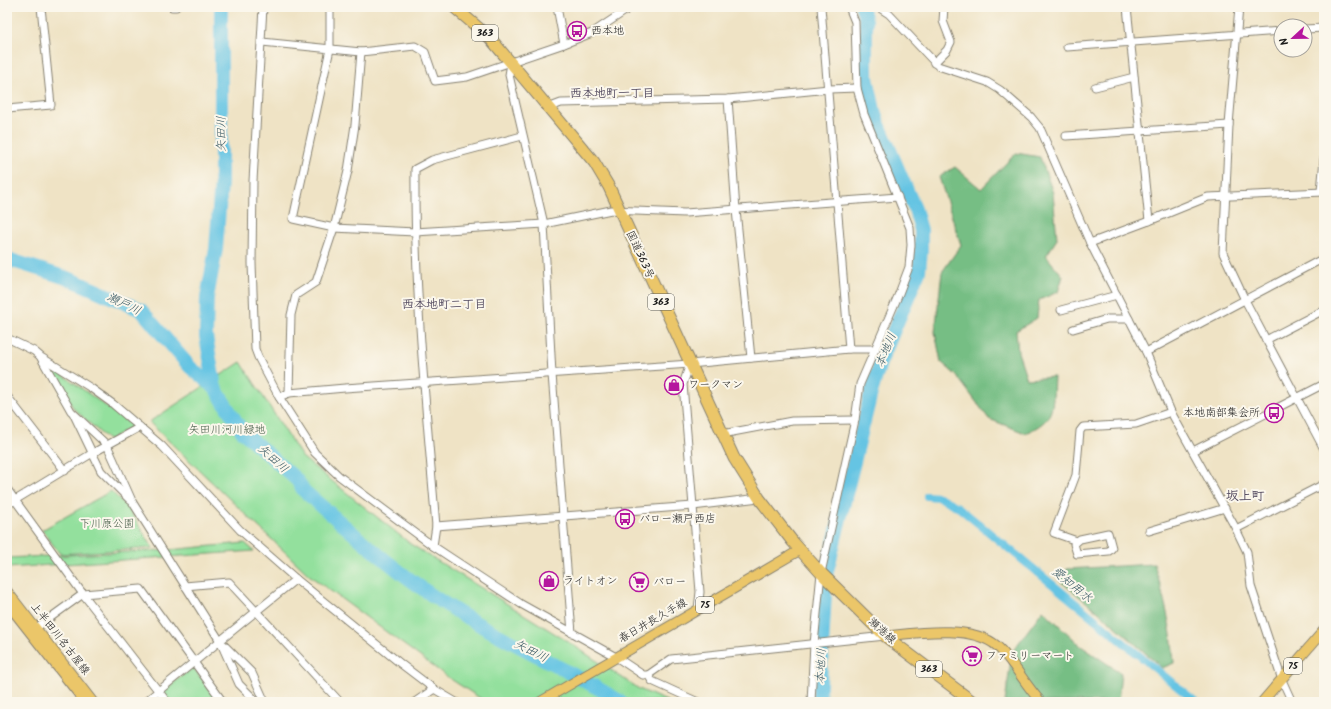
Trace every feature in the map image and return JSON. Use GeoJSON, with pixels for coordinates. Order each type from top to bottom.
{"type":"FeatureCollection","features":[{"type":"Feature","properties":{"kind":"highway","name":"国道363号"},"geometry":{"type":"LineString","coordinates":[[459,9],[490,38],[594,162],[609,187],[734,458],[759,498],[800,550]]}},
{"type":"Feature","properties":{"kind":"highway","name":"瀬港線"},"geometry":{"type":"LineString","coordinates":[[800,550],[822,574],[885,636],[973,702]]}},
{"type":"Feature","properties":{"kind":"main road","name":"春日井長久手線"},"geometry":{"type":"LineString","coordinates":[[540,702],[800,550]]}},
{"type":"Feature","properties":{"kind":"main road","name":"上半田川名古屋線"},"geometry":{"type":"LineString","coordinates":[[7,591],[93,702]]}},
{"type":"Feature","properties":{"kind":"main road","name":"上半田川名古屋線"},"geometry":{"type":"LineString","coordinates":[[7,603],[85,702]]}},
{"type":"Feature","properties":{"kind":"main road","name":"75"},"geometry":{"type":"LineString","coordinates":[[1262,702],[1324,630]]}},
{"type":"Feature","properties":{"kind":"main road"},"geometry":{"type":"LineString","coordinates":[[885,636],[934,631],[954,632],[986,639],[997,646],[1041,702]]}},
{"type":"Feature","properties":{"kind":"street"},"geometry":{"type":"LineString","coordinates":[[7,109],[51,105],[41,7]]}},
{"type":"Feature","properties":{"kind":"street"},"geometry":{"type":"LineString","coordinates":[[263,7],[253,181],[252,263],[255,349],[279,396],[315,453],[339,476],[433,546],[521,604],[572,633],[613,659],[643,675],[648,675],[671,659],[885,636]]}},
{"type":"Feature","properties":{"kind":"street"},"geometry":{"type":"LineString","coordinates":[[330,7],[330,48],[293,219],[334,228],[415,232],[544,224],[619,210],[685,213],[898,197]]}},
{"type":"Feature","properties":{"kind":"street"},"geometry":{"type":"LineString","coordinates":[[557,7],[564,44]]}},
{"type":"Feature","properties":{"kind":"street"},"geometry":{"type":"LineString","coordinates":[[262,42],[361,52],[415,46],[425,52],[435,81],[466,77],[592,34],[631,7]]}},
{"type":"Feature","properties":{"kind":"street"},"geometry":{"type":"LineString","coordinates":[[821,7],[839,202],[850,349]]}},
{"type":"Feature","properties":{"kind":"street"},"geometry":{"type":"LineString","coordinates":[[811,702],[814,644],[822,574],[855,420],[860,384],[876,349],[909,267],[911,245],[910,228],[864,114],[857,88],[855,22],[849,7]]}},
{"type":"Feature","properties":{"kind":"street"},"geometry":{"type":"LineString","coordinates":[[878,7],[889,14],[938,66],[988,82],[1011,98],[1040,128],[1090,243],[1146,352],[1171,412],[1225,508],[1247,552],[1251,586],[1282,680],[1292,702]]}},
{"type":"Feature","properties":{"kind":"street"},"geometry":{"type":"LineString","coordinates":[[934,63],[947,50],[951,42],[943,21],[944,7]]}},
{"type":"Feature","properties":{"kind":"street"},"geometry":{"type":"LineString","coordinates":[[1127,7],[1139,130],[1150,221]]}},
{"type":"Feature","properties":{"kind":"street"},"geometry":{"type":"LineString","coordinates":[[1239,7],[1235,35],[1229,125],[1223,253],[1245,300],[1324,449]]}},
{"type":"Feature","properties":{"kind":"street"},"geometry":{"type":"LineString","coordinates":[[1313,29],[1324,28]]}},
{"type":"Feature","properties":{"kind":"street"},"geometry":{"type":"LineString","coordinates":[[1067,47],[1273,32]]}},
{"type":"Feature","properties":{"kind":"street"},"geometry":{"type":"LineString","coordinates":[[289,393],[291,315],[296,295],[316,282],[334,228],[348,171],[355,125],[361,52]]}},
{"type":"Feature","properties":{"kind":"street"},"geometry":{"type":"LineString","coordinates":[[511,62],[509,74],[522,136],[544,224],[552,374],[572,633]]}},
{"type":"Feature","properties":{"kind":"street"},"geometry":{"type":"LineString","coordinates":[[1095,87],[1134,77]]}},
{"type":"Feature","properties":{"kind":"street"},"geometry":{"type":"LineString","coordinates":[[548,108],[561,103],[728,99],[829,89],[857,88]]}},
{"type":"Feature","properties":{"kind":"street"},"geometry":{"type":"LineString","coordinates":[[728,99],[736,210],[751,358]]}},
{"type":"Feature","properties":{"kind":"street"},"geometry":{"type":"LineString","coordinates":[[1066,136],[1229,125]]}},
{"type":"Feature","properties":{"kind":"street"},"geometry":{"type":"LineString","coordinates":[[433,546],[436,526],[424,382],[415,232],[415,169],[432,160],[522,136]]}},
{"type":"Feature","properties":{"kind":"street"},"geometry":{"type":"LineString","coordinates":[[1090,243],[1150,221],[1208,197],[1225,195],[1323,192],[1324,159]]}},
{"type":"Feature","properties":{"kind":"street"},"geometry":{"type":"LineString","coordinates":[[1146,352],[1324,258]]}},
{"type":"Feature","properties":{"kind":"street"},"geometry":{"type":"LineString","coordinates":[[1061,310],[1117,295]]}},
{"type":"Feature","properties":{"kind":"street"},"geometry":{"type":"LineString","coordinates":[[1266,340],[1324,310]]}},
{"type":"Feature","properties":{"kind":"street"},"geometry":{"type":"LineString","coordinates":[[1073,329],[1107,319],[1129,319]]}},
{"type":"Feature","properties":{"kind":"street"},"geometry":{"type":"LineString","coordinates":[[7,338],[34,350],[41,357],[91,388],[140,427],[162,446],[240,530],[296,580],[434,689],[456,702]]}},
{"type":"Feature","properties":{"kind":"street"},"geometry":{"type":"LineString","coordinates":[[279,396],[289,393],[424,382],[690,364],[850,349],[876,349]]}},
{"type":"Feature","properties":{"kind":"street"},"geometry":{"type":"LineString","coordinates":[[41,357],[71,410],[91,454],[101,471],[133,503]]}},
{"type":"Feature","properties":{"kind":"street"},"geometry":{"type":"LineString","coordinates":[[690,364],[683,384],[700,592],[698,609]]}},
{"type":"Feature","properties":{"kind":"street"},"geometry":{"type":"LineString","coordinates":[[1193,451],[1324,384]]}},
{"type":"Feature","properties":{"kind":"street"},"geometry":{"type":"LineString","coordinates":[[7,396],[65,471]]}},
{"type":"Feature","properties":{"kind":"street"},"geometry":{"type":"LineString","coordinates":[[71,410],[107,445],[133,503],[220,640],[239,684],[257,702]]}},
{"type":"Feature","properties":{"kind":"street"},"geometry":{"type":"LineString","coordinates":[[1077,541],[1074,544],[1077,554],[1080,555],[1109,551],[1112,548],[1108,533],[1077,541],[1054,533],[1076,475],[1080,431],[1083,427],[1136,424],[1171,412]]}},
{"type":"Feature","properties":{"kind":"street"},"geometry":{"type":"LineString","coordinates":[[722,434],[792,421],[855,420]]}},
{"type":"Feature","properties":{"kind":"street"},"geometry":{"type":"LineString","coordinates":[[7,505],[91,454],[140,427]]}},
{"type":"Feature","properties":{"kind":"street"},"geometry":{"type":"LineString","coordinates":[[1236,529],[1324,484]]}},
{"type":"Feature","properties":{"kind":"street"},"geometry":{"type":"LineString","coordinates":[[7,489],[83,594],[167,702]]}},
{"type":"Feature","properties":{"kind":"street"},"geometry":{"type":"LineString","coordinates":[[436,526],[694,506],[759,498]]}},
{"type":"Feature","properties":{"kind":"street"},"geometry":{"type":"LineString","coordinates":[[1149,531],[1225,508]]}},
{"type":"Feature","properties":{"kind":"street"},"geometry":{"type":"LineString","coordinates":[[145,702],[296,580]]}},
{"type":"Feature","properties":{"kind":"street"},"geometry":{"type":"LineString","coordinates":[[185,586],[229,582],[340,702]]}},
{"type":"Feature","properties":{"kind":"street"},"geometry":{"type":"LineString","coordinates":[[36,628],[83,594],[141,589],[223,702]]}},
{"type":"Feature","properties":{"kind":"street"},"geometry":{"type":"LineString","coordinates":[[220,640],[252,674],[265,702]]}},
{"type":"Feature","properties":{"kind":"street"},"geometry":{"type":"LineString","coordinates":[[648,675],[652,681],[698,702]]}},
{"type":"Feature","properties":{"kind":"street"},"geometry":{"type":"LineString","coordinates":[[415,702],[434,689]]}},
{"type":"Feature","properties":{"kind":"green space"},"geometry":{"type":"Polygon","coordinates":[[[1016,153],[1040,157],[1053,193],[1057,239],[1046,256],[1063,276],[1058,292],[1039,300],[1037,318],[1016,331],[1018,352],[1027,379],[1054,377],[1051,411],[1048,417],[1043,423],[1025,433],[989,419],[956,375],[941,362],[935,332],[942,272],[961,245],[939,177],[955,167],[981,189],[1016,153]]]}},
{"type":"Feature","properties":{"kind":"green space","name":"矢田川河川緑地"},"geometry":{"type":"Polygon","coordinates":[[[241,362],[302,457],[412,545],[567,641],[639,689],[669,702],[486,702],[449,678],[309,575],[149,422],[241,362]]]}},
{"type":"Feature","properties":{"kind":"green space"},"geometry":{"type":"Polygon","coordinates":[[[51,366],[133,426],[108,440],[74,409],[48,367],[51,366]]]}},
{"type":"Feature","properties":{"kind":"green space","name":"下川原公園"},"geometry":{"type":"Polygon","coordinates":[[[111,491],[128,508],[153,548],[60,554],[42,530],[111,491]]]}},
{"type":"Feature","properties":{"kind":"green space"},"geometry":{"type":"Polygon","coordinates":[[[245,543],[254,551],[7,568],[7,558],[168,550],[245,543]]]}},
{"type":"Feature","properties":{"kind":"green space"},"geometry":{"type":"Polygon","coordinates":[[[1154,564],[1167,613],[1174,663],[1162,668],[1113,624],[1059,580],[1067,569],[1154,564]]]}},
{"type":"Feature","properties":{"kind":"green space"},"geometry":{"type":"Polygon","coordinates":[[[1043,610],[1081,646],[1121,673],[1118,702],[1005,702],[1012,652],[1043,610]]]}},
{"type":"Feature","properties":{"kind":"green space"},"geometry":{"type":"Polygon","coordinates":[[[193,667],[219,702],[170,702],[163,691],[193,667]]]}},
{"type":"Feature","properties":{"kind":"waterway","name":"矢田川"},"geometry":{"type":"LineString","coordinates":[[221,7],[221,182],[216,249],[207,298],[206,336],[215,388],[242,431],[297,480],[304,491],[400,572],[433,596],[479,625],[598,688],[621,702]]}},
{"type":"Feature","properties":{"kind":"waterway","name":"本地川"},"geometry":{"type":"LineString","coordinates":[[819,702],[826,575],[871,393],[880,363],[919,271],[921,250],[921,230],[915,209],[875,115],[866,73],[866,21],[862,7]]}},
{"type":"Feature","properties":{"kind":"waterway","name":"瀬戸川"},"geometry":{"type":"LineString","coordinates":[[7,259],[70,279],[141,310],[190,367],[215,388]]}},
{"type":"Feature","properties":{"kind":"waterway","name":"愛知用水"},"geometry":{"type":"LineString","coordinates":[[927,496],[939,497],[958,507],[1196,702]]}},
{"type":"Feature","properties":{"kind":"place","name":"西本地"},"geometry":{"type":"Point","coordinates":[577,31]}},
{"type":"Feature","properties":{"kind":"place","name":"ワークマン"},"geometry":{"type":"Point","coordinates":[674,385]}},
{"type":"Feature","properties":{"kind":"place","name":"本地南部集会所"},"geometry":{"type":"Point","coordinates":[1274,413]}},
{"type":"Feature","properties":{"kind":"place","name":"バロー瀬戸西店"},"geometry":{"type":"Point","coordinates":[625,519]}},
{"type":"Feature","properties":{"kind":"place","name":"ライトオン"},"geometry":{"type":"Point","coordinates":[549,581]}},
{"type":"Feature","properties":{"kind":"place","name":"バロー"},"geometry":{"type":"Point","coordinates":[639,582]}},
{"type":"Feature","properties":{"kind":"place","name":"ファミリーマート"},"geometry":{"type":"Point","coordinates":[972,656]}},
{"type":"Feature","properties":{"kind":"district","name":"西本地町一丁目"},"geometry":{"type":"Point","coordinates":[612,93]}},
{"type":"Feature","properties":{"kind":"district","name":"西本地町二丁目"},"geometry":{"type":"Point","coordinates":[444,304]}},
{"type":"Feature","properties":{"kind":"district","name":"坂上町"},"geometry":{"type":"Point","coordinates":[1245,496]}}]}
